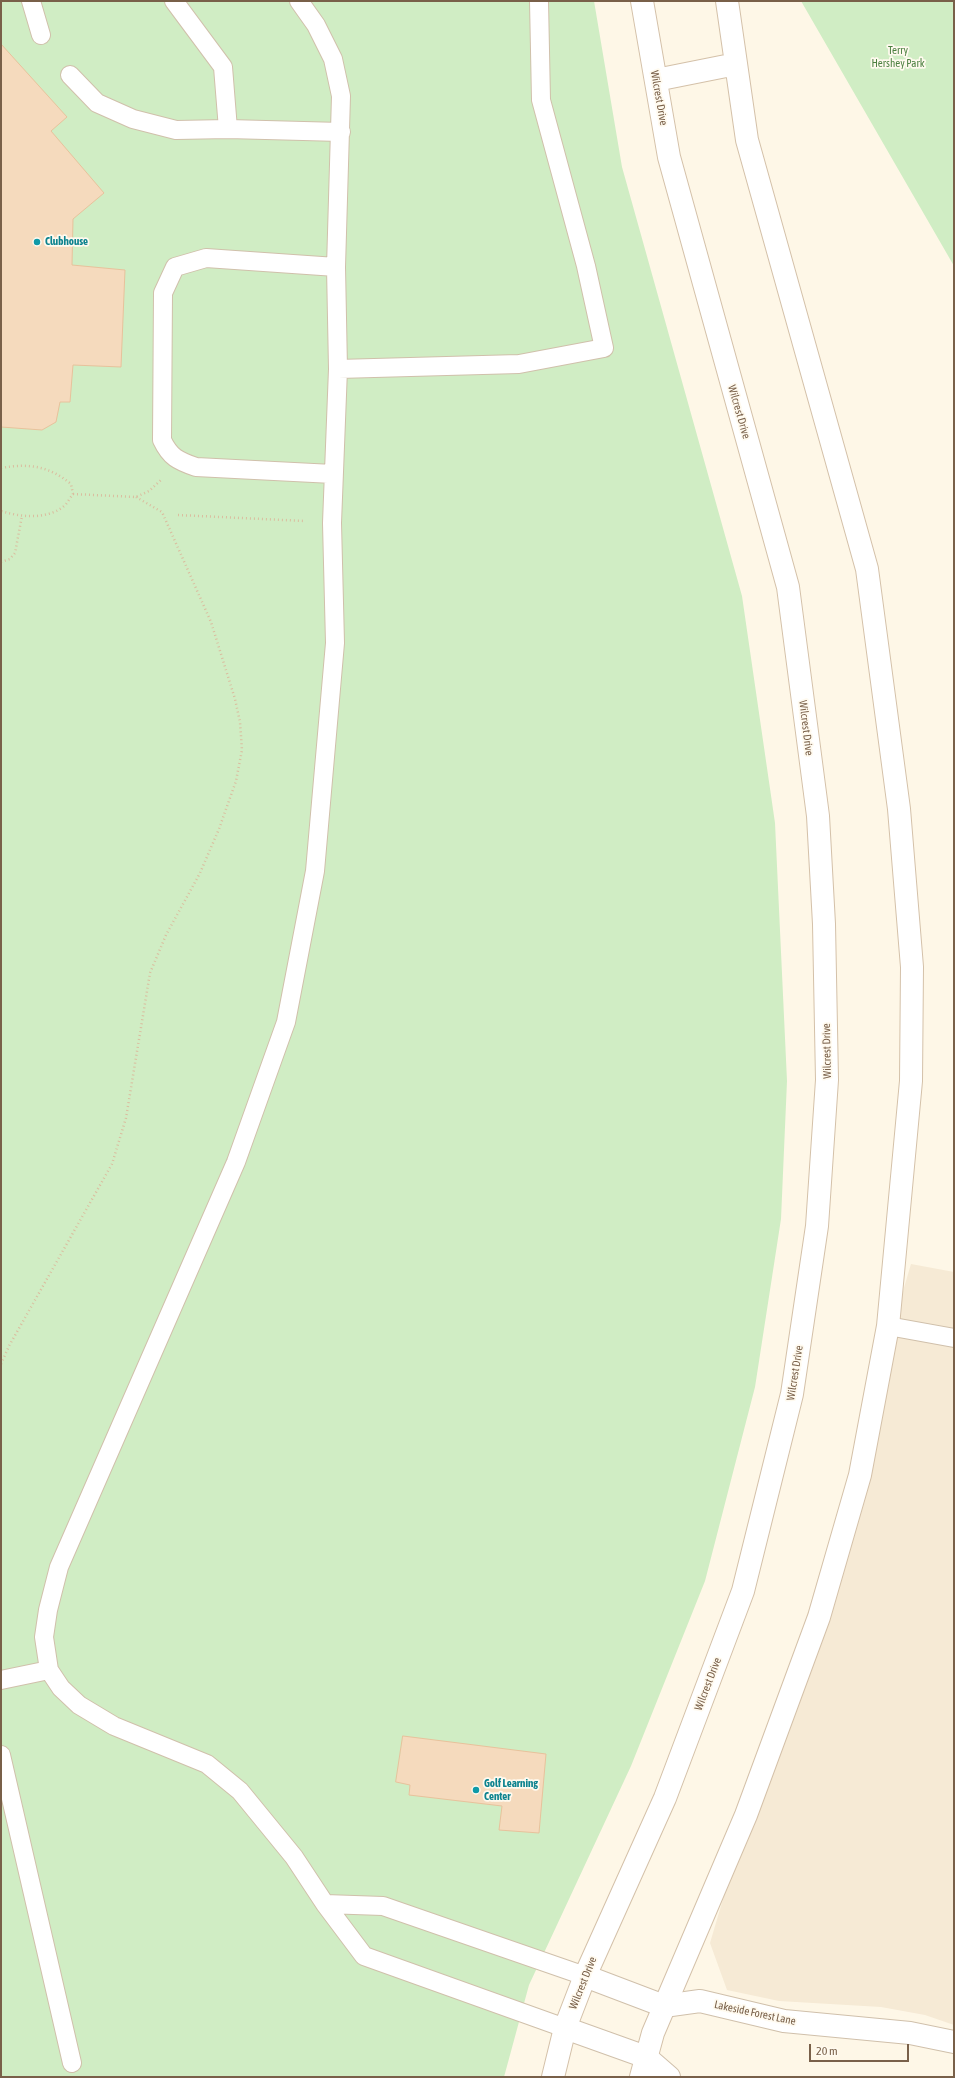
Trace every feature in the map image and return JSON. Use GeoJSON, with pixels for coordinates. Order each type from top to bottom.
{"type":"FeatureCollection","features":[{"type":"Feature","properties":{"kind":"main road","name":"Wilcrest Drive"},"geometry":{"type":"LineString","coordinates":[[553,2077],[565,2028],[585,1976],[665,1798],[743,1591],[792,1394],[817,1226],[827,1080],[824,924],[818,816],[788,587],[669,157],[642,1]]}},
{"type":"Feature","properties":{"kind":"main road"},"geometry":{"type":"LineString","coordinates":[[644,2067],[664,2006],[746,1815],[819,1617],[860,1475],[888,1326],[911,1081],[912,967],[899,809],[867,569],[747,140],[727,1]]}},
{"type":"Feature","properties":{"kind":"main road"},"geometry":{"type":"LineString","coordinates":[[656,80],[736,64]]}},
{"type":"Feature","properties":{"kind":"main road","name":"Lakeside Forest Lane"},"geometry":{"type":"LineString","coordinates":[[585,1976],[664,2006],[700,2001],[784,2021],[910,2033],[954,2042]]}},
{"type":"Feature","properties":{"kind":"main road"},"geometry":{"type":"LineString","coordinates":[[565,2028],[644,2067],[669,2077]]}},
{"type":"Feature","properties":{"kind":"lane"},"geometry":{"type":"LineString","coordinates":[[31,1],[41,35]]}},
{"type":"Feature","properties":{"kind":"lane"},"geometry":{"type":"LineString","coordinates":[[174,1],[223,67],[228,129]]}},
{"type":"Feature","properties":{"kind":"lane"},"geometry":{"type":"LineString","coordinates":[[300,1],[316,25],[333,59],[340,96],[336,267],[338,369],[332,523],[335,643],[315,871],[286,1022],[236,1162],[59,1567],[48,1610],[44,1637],[49,1670],[61,1688],[79,1705],[114,1726],[207,1764],[240,1791],[294,1858],[325,1904],[364,1956],[565,2028]]}},
{"type":"Feature","properties":{"kind":"lane"},"geometry":{"type":"LineString","coordinates":[[338,369],[519,364],[604,348],[586,266],[541,100],[539,1]]}},
{"type":"Feature","properties":{"kind":"lane"},"geometry":{"type":"LineString","coordinates":[[70,75],[97,103],[133,119],[176,130],[228,129],[340,132]]}},
{"type":"Feature","properties":{"kind":"lane"},"geometry":{"type":"LineString","coordinates":[[333,474],[203,468],[179,461],[167,452],[162,440],[164,293],[175,267],[206,258],[336,267]]}},
{"type":"Feature","properties":{"kind":"lane"},"geometry":{"type":"LineString","coordinates":[[888,1326],[954,1338]]}},
{"type":"Feature","properties":{"kind":"lane"},"geometry":{"type":"LineString","coordinates":[[1,1680],[49,1670]]}},
{"type":"Feature","properties":{"kind":"lane"},"geometry":{"type":"LineString","coordinates":[[1,1755],[72,2063]]}},
{"type":"Feature","properties":{"kind":"lane"},"geometry":{"type":"LineString","coordinates":[[325,1904],[384,1906],[585,1976]]}},
{"type":"Feature","properties":{"kind":"path"},"geometry":{"type":"LineString","coordinates":[[73,494],[136,497],[150,491],[179,461]]}},
{"type":"Feature","properties":{"kind":"path"},"geometry":{"type":"LineString","coordinates":[[1,468],[23,465],[44,468],[59,474],[71,484],[73,494],[64,507],[43,515],[22,516],[1,511]]}},
{"type":"Feature","properties":{"kind":"path"},"geometry":{"type":"LineString","coordinates":[[1,1364],[9,1346],[112,1164],[126,1118],[150,973],[166,935],[200,873],[219,828],[236,781],[242,750],[240,722],[235,699],[211,622],[162,512],[136,497]]}},
{"type":"Feature","properties":{"kind":"path"},"geometry":{"type":"LineString","coordinates":[[178,515],[332,523]]}},
{"type":"Feature","properties":{"kind":"path"},"geometry":{"type":"LineString","coordinates":[[1,562],[10,559],[15,553],[22,516]]}},
{"type":"Feature","properties":{"kind":"shaded area"},"geometry":{"type":"Polygon","coordinates":[[[911,1264],[954,1272],[954,2025],[925,2015],[881,2007],[779,2001],[727,1990],[710,1943],[911,1264]]]}},
{"type":"Feature","properties":{"kind":"green space"},"geometry":{"type":"Polygon","coordinates":[[[1,1],[594,1],[622,167],[742,596],[775,823],[787,1081],[781,1219],[755,1387],[705,1581],[631,1766],[529,1985],[504,2077],[1,2077],[1,1]]]}},
{"type":"Feature","properties":{"kind":"green space","name":"Terry Hershey Park"},"geometry":{"type":"Polygon","coordinates":[[[801,1],[954,1],[954,266],[801,1]]]}},
{"type":"Feature","properties":{"kind":"building","name":"Clubhouse"},"geometry":{"type":"Polygon","coordinates":[[[1,44],[67,117],[51,131],[104,193],[73,219],[72,265],[125,270],[121,367],[73,365],[70,402],[60,402],[56,422],[42,430],[1,427],[1,44]]]}},
{"type":"Feature","properties":{"kind":"building","name":"Golf Learning Center"},"geometry":{"type":"Polygon","coordinates":[[[403,1736],[546,1754],[539,1833],[499,1830],[502,1806],[409,1795],[410,1785],[396,1782],[403,1736]]]}},
{"type":"Feature","properties":{"kind":"place","name":"Clubhouse"},"geometry":{"type":"Point","coordinates":[37,242]}},
{"type":"Feature","properties":{"kind":"place","name":"Golf Learning Center"},"geometry":{"type":"Point","coordinates":[476,1790]}}]}
